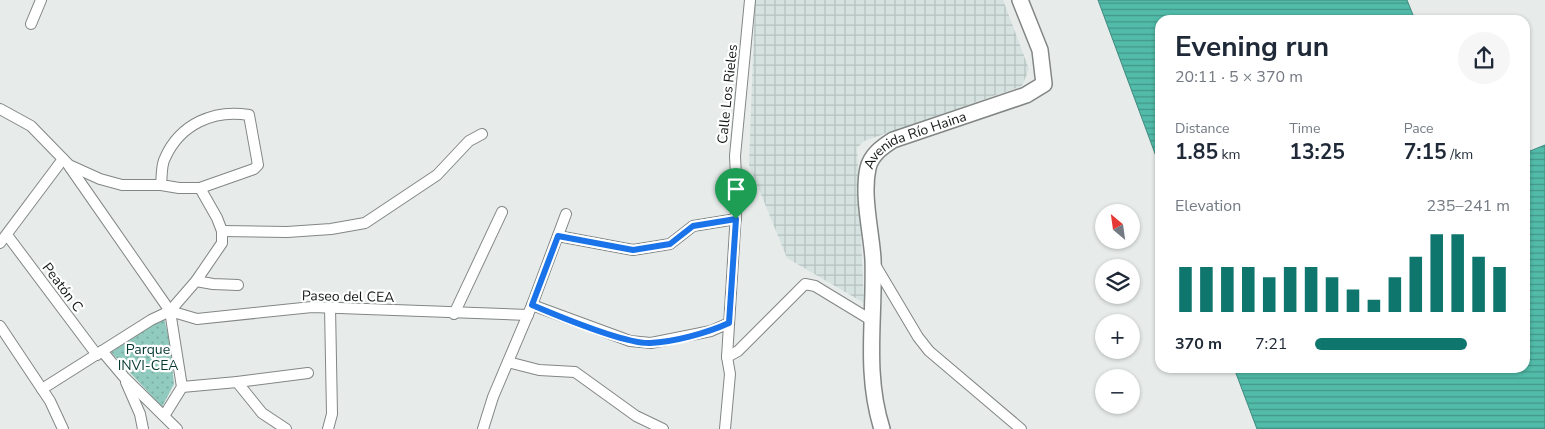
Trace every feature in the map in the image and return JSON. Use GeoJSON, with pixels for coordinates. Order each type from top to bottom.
{"type":"FeatureCollection","features":[{"type":"Feature","properties":{"kind":"street"},"geometry":{"type":"LineString","coordinates":[[31,24],[41,0]]}},
{"type":"Feature","properties":{"kind":"street","name":"Calle Los Rieles"},"geometry":{"type":"LineString","coordinates":[[724,429],[730,374],[726,357],[736,219],[735,156],[750,0]]}},
{"type":"Feature","properties":{"kind":"street","name":"Avenida Río Haina"},"geometry":{"type":"LineString","coordinates":[[882,429],[872,391],[871,320],[873,260],[867,184],[868,166],[879,149],[893,140],[1026,95],[1044,84],[1040,50],[1020,0]]}},
{"type":"Feature","properties":{"kind":"street"},"geometry":{"type":"LineString","coordinates":[[0,109],[31,126],[66,162],[170,310],[182,387],[164,416]]}},
{"type":"Feature","properties":{"kind":"street"},"geometry":{"type":"LineString","coordinates":[[66,162],[100,179],[122,185],[200,188],[254,169],[258,165],[249,115],[235,113],[207,116],[192,124],[164,158],[161,185]]}},
{"type":"Feature","properties":{"kind":"street"},"geometry":{"type":"LineString","coordinates":[[222,231],[287,232],[331,230],[366,223],[437,175],[469,141],[482,134]]}},
{"type":"Feature","properties":{"kind":"street"},"geometry":{"type":"LineString","coordinates":[[3,239],[66,162]]}},
{"type":"Feature","properties":{"kind":"street"},"geometry":{"type":"LineString","coordinates":[[42,389],[170,310],[196,280],[222,242],[222,231],[200,188]]}},
{"type":"Feature","properties":{"kind":"street"},"geometry":{"type":"LineString","coordinates":[[454,314],[502,212]]}},
{"type":"Feature","properties":{"kind":"street"},"geometry":{"type":"LineString","coordinates":[[483,429],[493,397],[532,305],[566,214]]}},
{"type":"Feature","properties":{"kind":"street"},"geometry":{"type":"LineString","coordinates":[[558,236],[633,250],[670,244],[693,226],[736,219]]}},
{"type":"Feature","properties":{"kind":"street","name":"Peatón C"},"geometry":{"type":"LineString","coordinates":[[3,239],[100,353],[124,377]]}},
{"type":"Feature","properties":{"kind":"street"},"geometry":{"type":"LineString","coordinates":[[873,260],[918,337],[929,351],[1021,429]]}},
{"type":"Feature","properties":{"kind":"street"},"geometry":{"type":"LineString","coordinates":[[196,280],[214,284],[238,285]]}},
{"type":"Feature","properties":{"kind":"street"},"geometry":{"type":"LineString","coordinates":[[726,357],[738,351],[805,284],[815,286],[871,320]]}},
{"type":"Feature","properties":{"kind":"street"},"geometry":{"type":"LineString","coordinates":[[532,305],[630,341],[651,343],[711,331],[729,323]]}},
{"type":"Feature","properties":{"kind":"street"},"geometry":{"type":"LineString","coordinates":[[328,429],[332,414],[330,307]]}},
{"type":"Feature","properties":{"kind":"street","name":"Paseo del CEA"},"geometry":{"type":"LineString","coordinates":[[170,310],[197,319],[330,307],[454,314],[528,315]]}},
{"type":"Feature","properties":{"kind":"street"},"geometry":{"type":"LineString","coordinates":[[0,326],[42,389],[63,429]]}},
{"type":"Feature","properties":{"kind":"street"},"geometry":{"type":"LineString","coordinates":[[508,362],[538,370],[575,372],[636,416],[663,429]]}},
{"type":"Feature","properties":{"kind":"street"},"geometry":{"type":"LineString","coordinates":[[182,387],[308,373]]}},
{"type":"Feature","properties":{"kind":"street"},"geometry":{"type":"LineString","coordinates":[[124,377],[177,429]]}},
{"type":"Feature","properties":{"kind":"street"},"geometry":{"type":"LineString","coordinates":[[124,377],[140,414],[143,429]]}},
{"type":"Feature","properties":{"kind":"street"},"geometry":{"type":"LineString","coordinates":[[237,382],[262,414],[286,429]]}},
{"type":"Feature","properties":{"kind":"shaded area"},"geometry":{"type":"Polygon","coordinates":[[[755,0],[1003,0],[1029,69],[1022,86],[864,141],[857,148],[864,303],[787,258],[749,165],[755,0]]]}},
{"type":"Feature","properties":{"kind":"shaded area"},"geometry":{"type":"Polygon","coordinates":[[[1098,0],[1407,0],[1413,15],[1155,15],[1155,154],[1098,0]]]}},
{"type":"Feature","properties":{"kind":"shaded area"},"geometry":{"type":"Polygon","coordinates":[[[1545,145],[1545,429],[1257,429],[1236,373],[1530,373],[1530,151],[1545,145]]]}},
{"type":"Feature","properties":{"kind":"green space","name":"Parque INVI-CEA"},"geometry":{"type":"Polygon","coordinates":[[[164,318],[169,339],[174,384],[162,407],[111,352],[164,318]]]}},
{"type":"Feature","properties":{"kind":"route"},"geometry":{"type":"LineString","coordinates":[[736,219],[729,323],[711,331],[651,343],[630,341],[532,305],[558,236],[579,242],[633,250],[670,244],[693,226],[736,219]]}}]}
